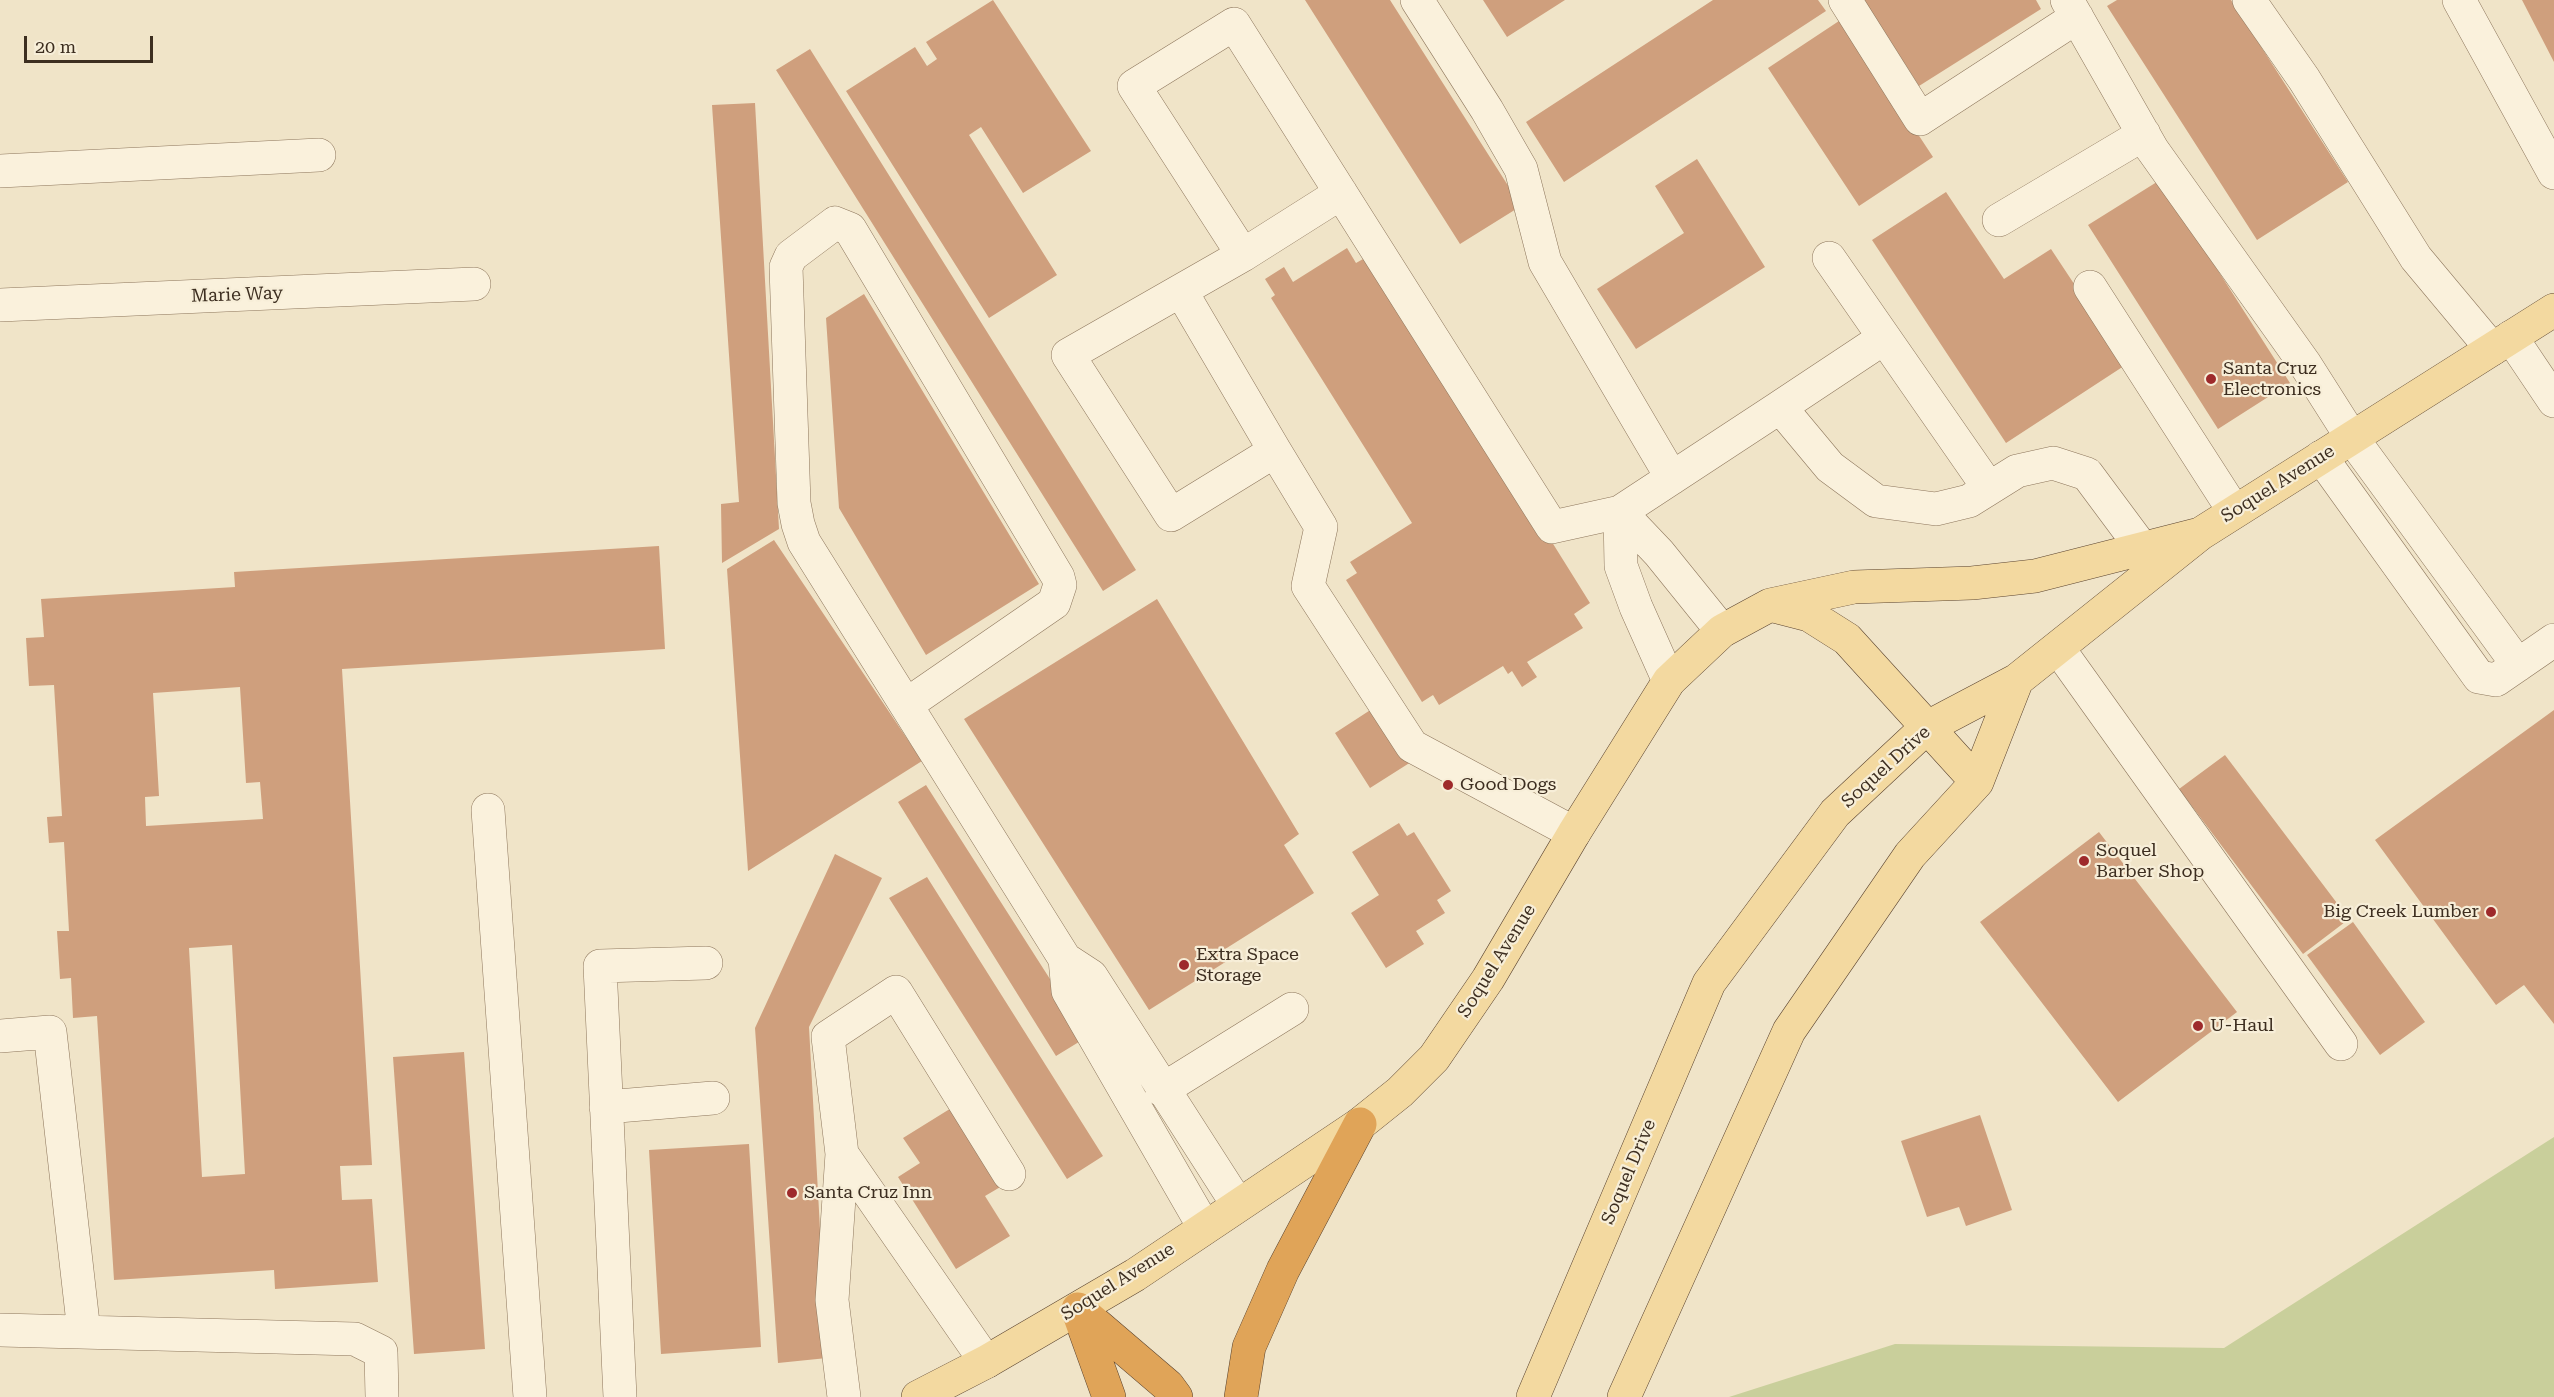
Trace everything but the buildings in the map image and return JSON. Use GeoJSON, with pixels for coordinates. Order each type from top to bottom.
{"type":"FeatureCollection","features":[{"type":"Feature","properties":{"kind":"highway"},"geometry":{"type":"LineString","coordinates":[[1241,1397],[1249,1347],[1282,1270],[1360,1125]]}},
{"type":"Feature","properties":{"kind":"highway"},"geometry":{"type":"LineString","coordinates":[[1078,1309],[1109,1397]]}},
{"type":"Feature","properties":{"kind":"highway"},"geometry":{"type":"LineString","coordinates":[[1078,1309],[1168,1386],[1176,1397]]}},
{"type":"Feature","properties":{"kind":"main road","name":"Soquel Avenue"},"geometry":{"type":"LineString","coordinates":[[2017,680],[2200,534],[2554,310]]}},
{"type":"Feature","properties":{"kind":"main road","name":"Soquel Avenue"},"geometry":{"type":"LineString","coordinates":[[918,1397],[986,1362],[1135,1275],[1360,1125],[1400,1092],[1434,1058],[1488,980],[1574,833],[1669,681],[1722,631],[1770,605],[1854,587],[1972,583],[2035,576],[2200,534]]}},
{"type":"Feature","properties":{"kind":"main road"},"geometry":{"type":"LineString","coordinates":[[1770,605],[1809,615],[1847,639],[1977,782]]}},
{"type":"Feature","properties":{"kind":"main road"},"geometry":{"type":"LineString","coordinates":[[1624,1397],[1789,1031],[1910,855],[1977,782],[2017,680]]}},
{"type":"Feature","properties":{"kind":"main road","name":"Soquel Drive"},"geometry":{"type":"LineString","coordinates":[[1533,1397],[1710,983],[1834,813],[1926,728],[2017,680]]}},
{"type":"Feature","properties":{"kind":"street"},"geometry":{"type":"LineString","coordinates":[[1417,0],[1487,110],[1521,169],[1545,262],[1672,478]]}},
{"type":"Feature","properties":{"kind":"street"},"geometry":{"type":"LineString","coordinates":[[1845,0],[1920,119],[2072,9],[2159,158],[2306,364],[2352,438],[2518,665]]}},
{"type":"Feature","properties":{"kind":"street"},"geometry":{"type":"LineString","coordinates":[[2249,0],[2304,78],[2416,258],[2501,343],[2554,401]]}},
{"type":"Feature","properties":{"kind":"street"},"geometry":{"type":"LineString","coordinates":[[2459,0],[2554,173]]}},
{"type":"Feature","properties":{"kind":"street"},"geometry":{"type":"LineString","coordinates":[[1243,255],[1134,86],[1226,12],[1551,527],[1620,512],[1884,338]]}},
{"type":"Feature","properties":{"kind":"street"},"geometry":{"type":"LineString","coordinates":[[1999,220],[2144,134]]}},
{"type":"Feature","properties":{"kind":"street"},"geometry":{"type":"LineString","coordinates":[[0,171],[319,155]]}},
{"type":"Feature","properties":{"kind":"street"},"geometry":{"type":"LineString","coordinates":[[1275,451],[1171,516],[1068,355],[1243,255],[1341,193]]}},
{"type":"Feature","properties":{"kind":"street"},"geometry":{"type":"LineString","coordinates":[[906,705],[1054,603],[1060,585],[1052,567],[850,229],[835,224],[791,256],[786,267],[794,503],[804,542],[906,705],[1065,959],[1091,976],[1162,1090],[1238,1205]]}},
{"type":"Feature","properties":{"kind":"street"},"geometry":{"type":"LineString","coordinates":[[1829,258],[1988,487]]}},
{"type":"Feature","properties":{"kind":"street","name":"Marie Way"},"geometry":{"type":"LineString","coordinates":[[0,304],[474,284]]}},
{"type":"Feature","properties":{"kind":"street"},"geometry":{"type":"LineString","coordinates":[[2090,287],[2234,511]]}},
{"type":"Feature","properties":{"kind":"street"},"geometry":{"type":"LineString","coordinates":[[1181,291],[1321,526],[1308,586],[1412,746],[1574,833]]}},
{"type":"Feature","properties":{"kind":"street"},"geometry":{"type":"LineString","coordinates":[[1780,407],[1830,467],[1876,501],[1936,509],[1969,501],[1988,487],[2017,471],[2053,463],[2087,474],[2142,548]]}},
{"type":"Feature","properties":{"kind":"street"},"geometry":{"type":"LineString","coordinates":[[2321,457],[2479,678],[2496,680],[2554,640]]}},
{"type":"Feature","properties":{"kind":"street"},"geometry":{"type":"LineString","coordinates":[[1620,512],[1659,553],[1722,631]]}},
{"type":"Feature","properties":{"kind":"street"},"geometry":{"type":"LineString","coordinates":[[1620,512],[1621,566],[1636,607],[1669,681]]}},
{"type":"Feature","properties":{"kind":"street"},"geometry":{"type":"LineString","coordinates":[[2058,648],[2340,1044]]}},
{"type":"Feature","properties":{"kind":"street"},"geometry":{"type":"LineString","coordinates":[[488,810],[530,1397]]}},
{"type":"Feature","properties":{"kind":"street"},"geometry":{"type":"LineString","coordinates":[[1065,959],[1068,991],[1204,1227]]}},
{"type":"Feature","properties":{"kind":"street"},"geometry":{"type":"LineString","coordinates":[[620,1397],[600,966],[706,963]]}},
{"type":"Feature","properties":{"kind":"street"},"geometry":{"type":"LineString","coordinates":[[844,1397],[832,1300],[842,1154],[828,1037],[896,992],[1009,1174]]}},
{"type":"Feature","properties":{"kind":"street"},"geometry":{"type":"LineString","coordinates":[[1162,1090],[1292,1009]]}},
{"type":"Feature","properties":{"kind":"street"},"geometry":{"type":"LineString","coordinates":[[0,1036],[50,1032],[84,1332]]}},
{"type":"Feature","properties":{"kind":"street"},"geometry":{"type":"LineString","coordinates":[[606,1107],[713,1098]]}},
{"type":"Feature","properties":{"kind":"street"},"geometry":{"type":"LineString","coordinates":[[842,1154],[986,1362]]}},
{"type":"Feature","properties":{"kind":"street"},"geometry":{"type":"LineString","coordinates":[[0,1330],[355,1339],[381,1352],[382,1397]]}},
{"type":"Feature","properties":{"kind":"green space"},"geometry":{"type":"Polygon","coordinates":[[[2554,1137],[2554,1397],[1729,1397],[1895,1344],[2224,1348],[2554,1137]]]}},
{"type":"Feature","properties":{"kind":"place","name":"Santa Cruz Electronics"},"geometry":{"type":"Point","coordinates":[2211,379]}},
{"type":"Feature","properties":{"kind":"place","name":"Good Dogs"},"geometry":{"type":"Point","coordinates":[1448,785]}},
{"type":"Feature","properties":{"kind":"place","name":"Soquel Barber Shop"},"geometry":{"type":"Point","coordinates":[2084,861]}},
{"type":"Feature","properties":{"kind":"place","name":"Big Creek Lumber"},"geometry":{"type":"Point","coordinates":[2491,912]}},
{"type":"Feature","properties":{"kind":"place","name":"Extra Space Storage"},"geometry":{"type":"Point","coordinates":[1184,965]}},
{"type":"Feature","properties":{"kind":"place","name":"U-Haul"},"geometry":{"type":"Point","coordinates":[2198,1026]}},
{"type":"Feature","properties":{"kind":"place","name":"Santa Cruz Inn"},"geometry":{"type":"Point","coordinates":[792,1193]}}]}
